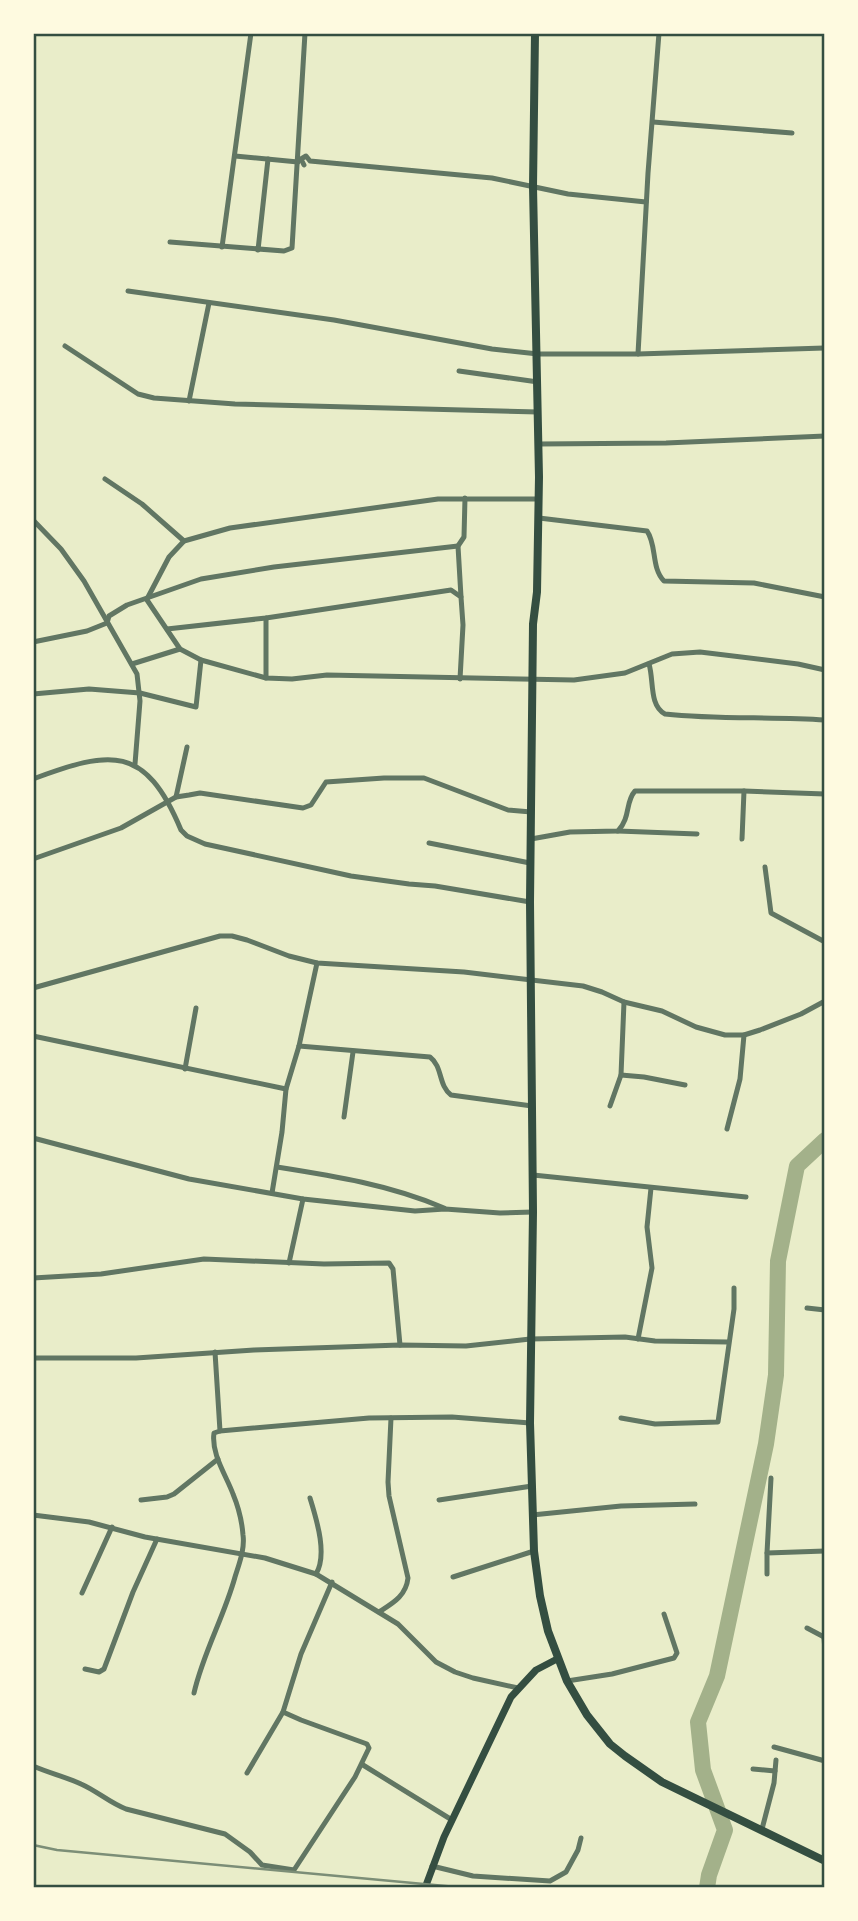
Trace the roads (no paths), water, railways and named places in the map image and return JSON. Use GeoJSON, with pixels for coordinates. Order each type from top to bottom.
{"type":"FeatureCollection","features":[{"type":"Feature","properties":{"kind":"main road"},"geometry":{"type":"LineString","coordinates":[[535,33],[533,187],[539,518],[537,592],[533,624],[530,863],[533,1175],[530,1423],[534,1551],[540,1596],[557,1659],[567,1681],[587,1715],[610,1744],[662,1782],[825,1861]]}},
{"type":"Feature","properties":{"kind":"main road"},"geometry":{"type":"LineString","coordinates":[[425,1888],[452,1820],[506,1706],[536,1670],[557,1659]]}},
{"type":"Feature","properties":{"kind":"street"},"geometry":{"type":"LineString","coordinates":[[222,247],[251,33]]}},
{"type":"Feature","properties":{"kind":"street"},"geometry":{"type":"LineString","coordinates":[[170,242],[258,250],[284,251],[292,248],[299,162],[304,33]]}},
{"type":"Feature","properties":{"kind":"street"},"geometry":{"type":"LineString","coordinates":[[638,354],[659,33]]}},
{"type":"Feature","properties":{"kind":"street"},"geometry":{"type":"LineString","coordinates":[[653,122],[792,133]]}},
{"type":"Feature","properties":{"kind":"street"},"geometry":{"type":"LineString","coordinates":[[235,156],[299,162]]}},
{"type":"Feature","properties":{"kind":"street"},"geometry":{"type":"LineString","coordinates":[[299,162],[304,156],[310,161],[492,178],[568,194],[646,202]]}},
{"type":"Feature","properties":{"kind":"street"},"geometry":{"type":"LineString","coordinates":[[258,250],[268,159]]}},
{"type":"Feature","properties":{"kind":"street"},"geometry":{"type":"LineString","coordinates":[[128,291],[334,320],[492,349],[538,354],[824,348]]}},
{"type":"Feature","properties":{"kind":"street"},"geometry":{"type":"LineString","coordinates":[[189,401],[209,303]]}},
{"type":"Feature","properties":{"kind":"street"},"geometry":{"type":"LineString","coordinates":[[65,346],[138,394],[154,398],[379,409],[538,412]]}},
{"type":"Feature","properties":{"kind":"street"},"geometry":{"type":"LineString","coordinates":[[459,371],[538,382]]}},
{"type":"Feature","properties":{"kind":"street"},"geometry":{"type":"LineString","coordinates":[[539,444],[666,443],[825,436]]}},
{"type":"Feature","properties":{"kind":"street"},"geometry":{"type":"LineString","coordinates":[[105,480],[142,504],[184,541]]}},
{"type":"Feature","properties":{"kind":"street"},"geometry":{"type":"LineString","coordinates":[[147,600],[169,557],[184,541],[230,528],[465,498],[538,499]]}},
{"type":"Feature","properties":{"kind":"street"},"geometry":{"type":"LineString","coordinates":[[460,679],[463,625],[458,545],[464,537],[465,498]]}},
{"type":"Feature","properties":{"kind":"street"},"geometry":{"type":"LineString","coordinates":[[539,518],[646,531],[659,575],[664,580],[754,583],[825,597]]}},
{"type":"Feature","properties":{"kind":"street"},"geometry":{"type":"LineString","coordinates":[[33,520],[68,560],[137,674],[140,693],[135,764]]}},
{"type":"Feature","properties":{"kind":"street"},"geometry":{"type":"LineString","coordinates":[[107,623],[109,616],[127,605],[201,579],[274,567],[458,545]]}},
{"type":"Feature","properties":{"kind":"street"},"geometry":{"type":"LineString","coordinates":[[167,629],[266,618],[437,590],[450,590],[461,597]]}},
{"type":"Feature","properties":{"kind":"street"},"geometry":{"type":"LineString","coordinates":[[147,600],[180,649],[201,660],[266,678],[292,679],[327,675],[561,681],[625,673],[681,652],[798,664],[825,670]]}},
{"type":"Feature","properties":{"kind":"street"},"geometry":{"type":"LineString","coordinates":[[266,618],[266,678]]}},
{"type":"Feature","properties":{"kind":"street"},"geometry":{"type":"LineString","coordinates":[[33,642],[87,631],[107,623]]}},
{"type":"Feature","properties":{"kind":"street"},"geometry":{"type":"LineString","coordinates":[[132,664],[180,649]]}},
{"type":"Feature","properties":{"kind":"street"},"geometry":{"type":"LineString","coordinates":[[33,694],[89,689],[140,693],[196,707],[201,660]]}},
{"type":"Feature","properties":{"kind":"street"},"geometry":{"type":"LineString","coordinates":[[649,664],[655,704],[665,715],[721,719],[782,717],[825,720]]}},
{"type":"Feature","properties":{"kind":"street"},"geometry":{"type":"LineString","coordinates":[[176,797],[187,747]]}},
{"type":"Feature","properties":{"kind":"street"},"geometry":{"type":"LineString","coordinates":[[33,779],[86,761],[135,764],[149,775],[181,830],[187,836],[205,844],[351,876],[435,886],[530,902]]}},
{"type":"Feature","properties":{"kind":"street"},"geometry":{"type":"LineString","coordinates":[[33,859],[121,828],[176,797],[200,793],[303,808],[311,805],[326,782],[407,777],[424,778],[508,810],[531,811]]}},
{"type":"Feature","properties":{"kind":"street"},"geometry":{"type":"LineString","coordinates":[[618,831],[628,818],[631,795],[635,791],[825,794]]}},
{"type":"Feature","properties":{"kind":"street"},"geometry":{"type":"LineString","coordinates":[[742,839],[744,791]]}},
{"type":"Feature","properties":{"kind":"street"},"geometry":{"type":"LineString","coordinates":[[531,839],[570,832],[697,834]]}},
{"type":"Feature","properties":{"kind":"street"},"geometry":{"type":"LineString","coordinates":[[429,843],[530,863]]}},
{"type":"Feature","properties":{"kind":"street"},"geometry":{"type":"LineString","coordinates":[[765,867],[771,913],[825,942]]}},
{"type":"Feature","properties":{"kind":"street"},"geometry":{"type":"LineString","coordinates":[[33,988],[220,936],[232,936],[317,963],[464,972],[583,986],[725,1035],[744,1034],[782,1023],[825,1001]]}},
{"type":"Feature","properties":{"kind":"street"},"geometry":{"type":"LineString","coordinates":[[272,1192],[286,1089],[299,1046],[317,963]]}},
{"type":"Feature","properties":{"kind":"street"},"geometry":{"type":"LineString","coordinates":[[610,1106],[621,1075],[624,1002]]}},
{"type":"Feature","properties":{"kind":"street"},"geometry":{"type":"LineString","coordinates":[[186,1069],[196,1008]]}},
{"type":"Feature","properties":{"kind":"street"},"geometry":{"type":"LineString","coordinates":[[727,1129],[740,1079],[744,1034]]}},
{"type":"Feature","properties":{"kind":"street"},"geometry":{"type":"LineString","coordinates":[[33,1037],[286,1089]]}},
{"type":"Feature","properties":{"kind":"street"},"geometry":{"type":"LineString","coordinates":[[299,1046],[430,1057],[438,1064],[444,1088],[451,1095],[532,1106]]}},
{"type":"Feature","properties":{"kind":"street"},"geometry":{"type":"LineString","coordinates":[[344,1117],[353,1052]]}},
{"type":"Feature","properties":{"kind":"street"},"geometry":{"type":"LineString","coordinates":[[621,1075],[685,1085]]}},
{"type":"Feature","properties":{"kind":"street"},"geometry":{"type":"LineString","coordinates":[[33,1138],[189,1179],[303,1199],[415,1211],[445,1209],[500,1213],[533,1212]]}},
{"type":"Feature","properties":{"kind":"street"},"geometry":{"type":"LineString","coordinates":[[277,1167],[368,1184],[420,1197],[445,1209]]}},
{"type":"Feature","properties":{"kind":"street"},"geometry":{"type":"LineString","coordinates":[[533,1175],[746,1197]]}},
{"type":"Feature","properties":{"kind":"street"},"geometry":{"type":"LineString","coordinates":[[638,1339],[652,1268],[647,1227],[651,1188]]}},
{"type":"Feature","properties":{"kind":"street"},"geometry":{"type":"LineString","coordinates":[[289,1264],[303,1199]]}},
{"type":"Feature","properties":{"kind":"street"},"geometry":{"type":"LineString","coordinates":[[33,1278],[101,1274],[204,1259],[289,1264],[388,1264],[393,1269],[400,1345]]}},
{"type":"Feature","properties":{"kind":"street"},"geometry":{"type":"LineString","coordinates":[[621,1418],[655,1424],[718,1422],[734,1309],[734,1288]]}},
{"type":"Feature","properties":{"kind":"street"},"geometry":{"type":"LineString","coordinates":[[807,1308],[825,1310]]}},
{"type":"Feature","properties":{"kind":"street"},"geometry":{"type":"LineString","coordinates":[[33,1358],[136,1358],[215,1352],[400,1345],[466,1346],[530,1339],[729,1342]]}},
{"type":"Feature","properties":{"kind":"street"},"geometry":{"type":"LineString","coordinates":[[215,1352],[220,1431]]}},
{"type":"Feature","properties":{"kind":"street"},"geometry":{"type":"LineString","coordinates":[[194,1693],[199,1670],[225,1612],[242,1553],[244,1536],[237,1508],[218,1459],[213,1435],[220,1431],[391,1418],[452,1417],[530,1423]]}},
{"type":"Feature","properties":{"kind":"street"},"geometry":{"type":"LineString","coordinates":[[379,1612],[401,1596],[407,1587],[408,1578],[388,1489],[391,1418]]}},
{"type":"Feature","properties":{"kind":"street"},"geometry":{"type":"LineString","coordinates":[[141,1500],[174,1494],[218,1459]]}},
{"type":"Feature","properties":{"kind":"street"},"geometry":{"type":"LineString","coordinates":[[767,1574],[771,1478]]}},
{"type":"Feature","properties":{"kind":"street"},"geometry":{"type":"LineString","coordinates":[[439,1500],[532,1486]]}},
{"type":"Feature","properties":{"kind":"street"},"geometry":{"type":"LineString","coordinates":[[310,1497],[320,1551],[316,1574]]}},
{"type":"Feature","properties":{"kind":"street"},"geometry":{"type":"LineString","coordinates":[[532,1515],[621,1506],[695,1504]]}},
{"type":"Feature","properties":{"kind":"street"},"geometry":{"type":"LineString","coordinates":[[33,1515],[89,1522],[157,1539],[242,1553],[316,1574],[398,1624],[436,1662],[456,1672],[519,1688]]}},
{"type":"Feature","properties":{"kind":"street"},"geometry":{"type":"LineString","coordinates":[[82,1594],[112,1527]]}},
{"type":"Feature","properties":{"kind":"street"},"geometry":{"type":"LineString","coordinates":[[85,1670],[99,1672],[104,1669],[129,1601],[157,1539]]}},
{"type":"Feature","properties":{"kind":"street"},"geometry":{"type":"LineString","coordinates":[[453,1577],[534,1551]]}},
{"type":"Feature","properties":{"kind":"street"},"geometry":{"type":"LineString","coordinates":[[767,1553],[825,1551]]}},
{"type":"Feature","properties":{"kind":"street"},"geometry":{"type":"LineString","coordinates":[[247,1773],[283,1712],[301,1654],[332,1582]]}},
{"type":"Feature","properties":{"kind":"street"},"geometry":{"type":"LineString","coordinates":[[567,1681],[612,1674],[674,1658],[677,1653],[664,1614]]}},
{"type":"Feature","properties":{"kind":"street"},"geometry":{"type":"LineString","coordinates":[[807,1628],[824,1636],[825,1651]]}},
{"type":"Feature","properties":{"kind":"street"},"geometry":{"type":"LineString","coordinates":[[33,1766],[80,1784],[126,1809],[225,1834],[250,1852],[262,1865],[294,1870],[363,1765],[369,1748],[367,1744],[283,1712]]}},
{"type":"Feature","properties":{"kind":"street"},"geometry":{"type":"LineString","coordinates":[[775,1747],[825,1761]]}},
{"type":"Feature","properties":{"kind":"street"},"geometry":{"type":"LineString","coordinates":[[762,1829],[774,1783],[776,1760]]}},
{"type":"Feature","properties":{"kind":"street"},"geometry":{"type":"LineString","coordinates":[[363,1765],[452,1820]]}},
{"type":"Feature","properties":{"kind":"street"},"geometry":{"type":"LineString","coordinates":[[753,1769],[775,1771]]}},
{"type":"Feature","properties":{"kind":"street"},"geometry":{"type":"LineString","coordinates":[[432,1866],[473,1876],[550,1881],[566,1872],[581,1838]]}},
{"type":"Feature","properties":{"kind":"waterway"},"geometry":{"type":"LineString","coordinates":[[707,1888],[725,1830],[703,1770],[698,1722],[717,1676],[766,1444],[776,1375],[778,1261],[797,1166],[825,1140]]}},
{"type":"Feature","properties":{"kind":"railway"},"geometry":{"type":"LineString","coordinates":[[33,1845],[57,1850],[467,1888]]}}]}
